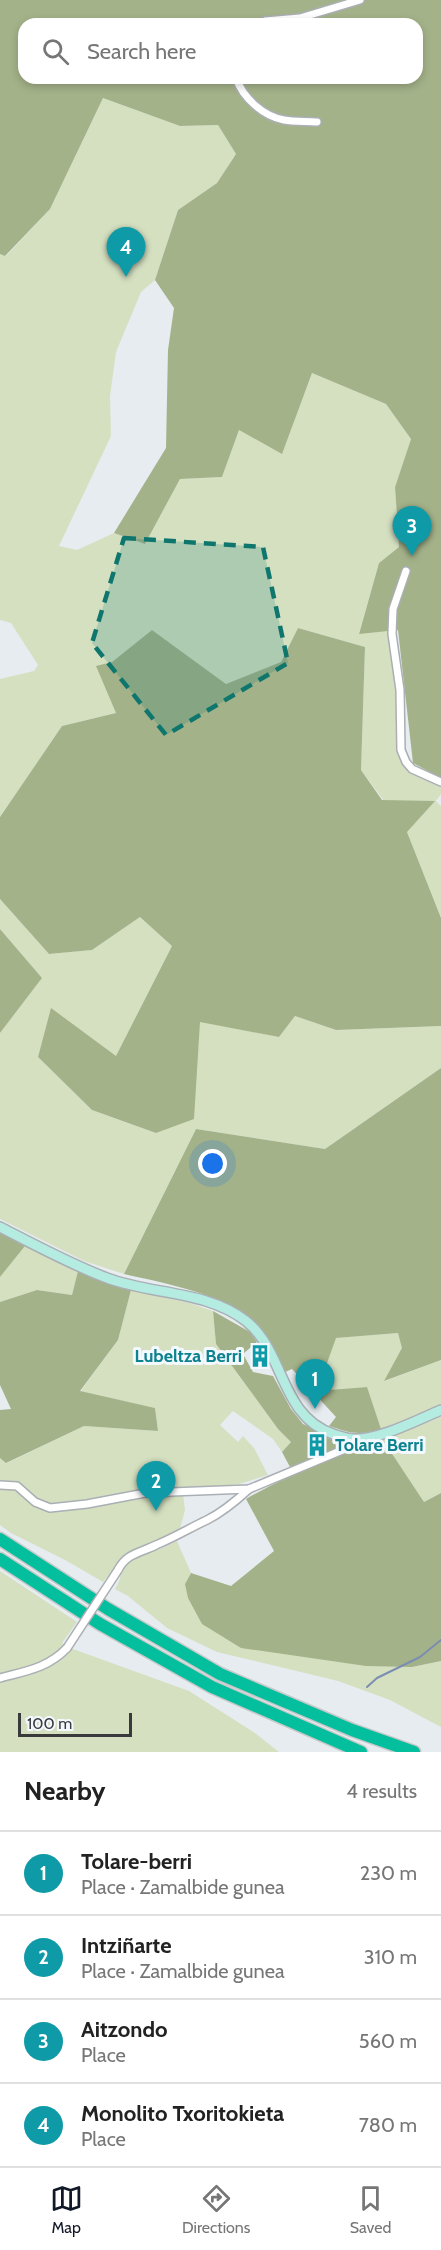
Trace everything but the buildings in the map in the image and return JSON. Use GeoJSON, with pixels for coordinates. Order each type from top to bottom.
{"type":"FeatureCollection","features":[{"type":"Feature","properties":{"kind":"highway"},"geometry":{"type":"LineString","coordinates":[[0,1539],[108,1610],[220,1674],[352,1730],[414,1752]]}},
{"type":"Feature","properties":{"kind":"highway"},"geometry":{"type":"LineString","coordinates":[[0,1559],[100,1624],[212,1687],[361,1752]]}},
{"type":"Feature","properties":{"kind":"street"},"geometry":{"type":"LineString","coordinates":[[300,18],[360,0]]}},
{"type":"Feature","properties":{"kind":"street"},"geometry":{"type":"LineString","coordinates":[[239,84],[244,95],[270,115],[286,121],[317,122]]}},
{"type":"Feature","properties":{"kind":"street"},"geometry":{"type":"LineString","coordinates":[[406,572],[393,609],[392,634],[400,690],[401,750],[412,769],[441,782]]}},
{"type":"Feature","properties":{"kind":"street"},"geometry":{"type":"LineString","coordinates":[[0,1227],[108,1279],[191,1297],[212,1303],[233,1313],[258,1333],[289,1395],[306,1418],[328,1432],[351,1439],[368,1438],[441,1410]]}},
{"type":"Feature","properties":{"kind":"street"},"geometry":{"type":"LineString","coordinates":[[0,1678],[41,1667],[57,1658],[67,1648],[122,1563],[134,1552],[159,1545],[209,1519],[232,1505],[249,1489],[345,1449],[349,1446],[351,1439]]}},
{"type":"Feature","properties":{"kind":"street"},"geometry":{"type":"LineString","coordinates":[[0,1485],[17,1486],[35,1502],[50,1508],[87,1504],[145,1492],[249,1489]]}},
{"type":"Feature","properties":{"kind":"highlighted area"},"geometry":{"type":"Polygon","coordinates":[[[124,538],[263,547],[288,663],[166,735],[92,643],[124,538]]]}},
{"type":"Feature","properties":{"kind":"green space"},"geometry":{"type":"Polygon","coordinates":[[[0,0],[441,0],[441,778],[413,763],[398,630],[359,634],[379,563],[399,547],[395,487],[411,439],[386,404],[312,373],[282,454],[239,430],[222,477],[180,479],[145,544],[114,533],[166,448],[168,350],[174,308],[155,280],[178,210],[217,183],[236,154],[218,125],[180,126],[103,98],[50,209],[5,256],[0,254],[0,0]]]}},
{"type":"Feature","properties":{"kind":"green space"},"geometry":{"type":"Polygon","coordinates":[[[103,98],[180,126],[218,125],[236,154],[217,183],[178,210],[155,280],[141,292],[116,352],[110,396],[111,436],[59,546],[77,550],[114,533],[145,544],[180,479],[222,477],[239,430],[282,453],[312,373],[386,404],[411,439],[395,487],[399,547],[379,563],[359,633],[389,631],[396,691],[397,747],[400,758],[408,769],[441,786],[441,794],[436,801],[441,806],[441,918],[407,832],[361,770],[365,647],[298,628],[281,662],[226,684],[152,630],[112,662],[116,713],[62,726],[0,817],[0,679],[34,671],[38,665],[11,623],[0,620],[0,254],[6,256],[50,209],[103,98]]]}},
{"type":"Feature","properties":{"kind":"green space"},"geometry":{"type":"Polygon","coordinates":[[[298,628],[365,647],[361,770],[382,800],[435,801],[407,832],[441,918],[441,1026],[336,1030],[295,1016],[279,1037],[200,1022],[194,1119],[156,1133],[92,1110],[38,1057],[51,1008],[116,1056],[172,946],[140,917],[92,950],[49,954],[0,899],[0,817],[62,726],[116,713],[96,666],[112,662],[152,630],[226,684],[281,662],[298,628]]]}},
{"type":"Feature","properties":{"kind":"green space"},"geometry":{"type":"Polygon","coordinates":[[[0,899],[49,954],[92,950],[140,917],[172,946],[116,1057],[51,1009],[38,1057],[92,1110],[156,1133],[199,1021],[279,1037],[295,1016],[336,1030],[441,1026],[441,1068],[325,1149],[196,1129],[124,1274],[84,1261],[0,1219],[0,1033],[42,978],[0,929],[0,899]]]}},
{"type":"Feature","properties":{"kind":"green space"},"geometry":{"type":"Polygon","coordinates":[[[0,929],[42,978],[0,1033],[0,929]]]}},
{"type":"Feature","properties":{"kind":"green space"},"geometry":{"type":"Polygon","coordinates":[[[441,1068],[441,1360],[384,1381],[402,1348],[398,1333],[336,1338],[317,1391],[367,1387],[381,1429],[355,1433],[329,1426],[336,1417],[292,1369],[283,1373],[262,1332],[232,1306],[177,1286],[124,1274],[196,1129],[325,1149],[441,1068]]]}},
{"type":"Feature","properties":{"kind":"green space"},"geometry":{"type":"Polygon","coordinates":[[[0,1233],[25,1246],[0,1277],[0,1233]]]}},
{"type":"Feature","properties":{"kind":"green space"},"geometry":{"type":"Polygon","coordinates":[[[25,1246],[78,1271],[72,1295],[37,1290],[0,1302],[0,1277],[25,1246]]]}},
{"type":"Feature","properties":{"kind":"green space"},"geometry":{"type":"Polygon","coordinates":[[[78,1271],[131,1290],[118,1340],[80,1391],[155,1408],[158,1431],[84,1426],[6,1463],[0,1458],[0,1410],[11,1409],[0,1385],[0,1302],[37,1290],[72,1295],[78,1271]]]}},
{"type":"Feature","properties":{"kind":"green space"},"geometry":{"type":"Polygon","coordinates":[[[131,1290],[213,1311],[216,1344],[278,1429],[291,1442],[282,1452],[273,1439],[233,1411],[220,1425],[238,1442],[243,1436],[254,1448],[268,1475],[239,1484],[193,1489],[163,1488],[55,1504],[80,1509],[123,1499],[183,1494],[185,1510],[180,1529],[153,1545],[141,1546],[125,1555],[103,1582],[0,1525],[0,1458],[7,1463],[84,1426],[158,1431],[155,1408],[80,1392],[118,1340],[131,1290]]]}},
{"type":"Feature","properties":{"kind":"green space"},"geometry":{"type":"Polygon","coordinates":[[[213,1311],[250,1332],[257,1342],[243,1354],[253,1372],[273,1376],[291,1409],[303,1424],[346,1442],[342,1446],[290,1467],[282,1452],[291,1442],[278,1429],[216,1344],[213,1311]]]}},
{"type":"Feature","properties":{"kind":"green space"},"geometry":{"type":"Polygon","coordinates":[[[398,1333],[403,1348],[385,1381],[441,1360],[441,1405],[381,1429],[366,1387],[317,1392],[335,1338],[398,1333]]]}},
{"type":"Feature","properties":{"kind":"green space"},"geometry":{"type":"Polygon","coordinates":[[[441,1417],[441,1493],[424,1502],[383,1440],[441,1417]]]}},
{"type":"Feature","properties":{"kind":"green space"},"geometry":{"type":"Polygon","coordinates":[[[383,1440],[424,1502],[441,1493],[441,1661],[412,1667],[366,1666],[241,1648],[202,1624],[188,1598],[185,1584],[191,1573],[231,1586],[274,1551],[246,1499],[313,1466],[383,1440]]]}},
{"type":"Feature","properties":{"kind":"green space"},"geometry":{"type":"Polygon","coordinates":[[[177,1541],[191,1573],[185,1584],[412,1667],[441,1661],[441,1727],[390,1700],[338,1681],[217,1652],[167,1628],[128,1596],[115,1589],[123,1567],[130,1558],[177,1541]]]}},
{"type":"Feature","properties":{"kind":"green space"},"geometry":{"type":"Polygon","coordinates":[[[0,1571],[77,1622],[62,1643],[189,1691],[255,1733],[279,1752],[0,1752],[0,1571]]]}},
{"type":"Feature","properties":{"kind":"waterway"},"geometry":{"type":"LineString","coordinates":[[367,1687],[377,1678],[420,1657],[441,1640]]}},
{"type":"Feature","properties":{"kind":"place","name":"Monolito Txoritokieta"},"geometry":{"type":"Point","coordinates":[126,277]}},
{"type":"Feature","properties":{"kind":"place","name":"Aitzondo"},"geometry":{"type":"Point","coordinates":[412,556]}},
{"type":"Feature","properties":{"kind":"place","name":"Lubeltza Berri"},"geometry":{"type":"Point","coordinates":[260,1356]}},
{"type":"Feature","properties":{"kind":"place","name":"Tolare-berri"},"geometry":{"type":"Point","coordinates":[315,1409]}},
{"type":"Feature","properties":{"kind":"place","name":"Tolare Berri"},"geometry":{"type":"Point","coordinates":[317,1445]}},
{"type":"Feature","properties":{"kind":"place","name":"Intziñarte"},"geometry":{"type":"Point","coordinates":[156,1511]}}]}
